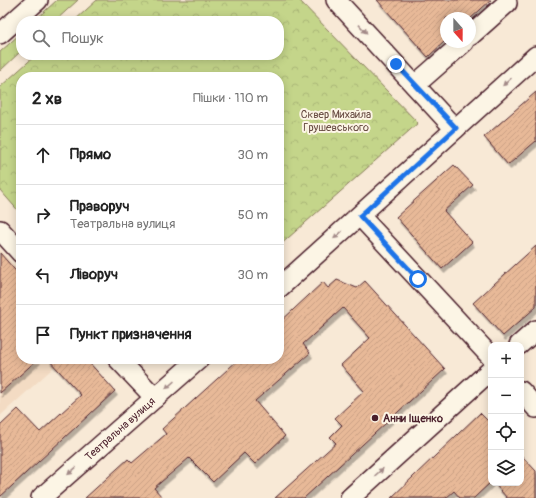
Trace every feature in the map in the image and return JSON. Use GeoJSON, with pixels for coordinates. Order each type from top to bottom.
{"type":"FeatureCollection","features":[{"type":"Feature","properties":{"kind":"street"},"geometry":{"type":"LineString","coordinates":[[20,16],[38,0]]}},
{"type":"Feature","properties":{"kind":"street"},"geometry":{"type":"LineString","coordinates":[[336,0],[456,128]]}},
{"type":"Feature","properties":{"kind":"street"},"geometry":{"type":"LineString","coordinates":[[476,31],[507,3]]}},
{"type":"Feature","properties":{"kind":"street"},"geometry":{"type":"LineString","coordinates":[[0,34],[16,20]]}},
{"type":"Feature","properties":{"kind":"street"},"geometry":{"type":"LineString","coordinates":[[415,86],[457,48]]}},
{"type":"Feature","properties":{"kind":"street"},"geometry":{"type":"LineString","coordinates":[[284,284],[536,56]]}},
{"type":"Feature","properties":{"kind":"street"},"geometry":{"type":"LineString","coordinates":[[360,216],[488,355]]}},
{"type":"Feature","properties":{"kind":"street"},"geometry":{"type":"LineString","coordinates":[[0,230],[16,248]]}},
{"type":"Feature","properties":{"kind":"street"},"geometry":{"type":"LineString","coordinates":[[522,342],[536,330]]}},
{"type":"Feature","properties":{"kind":"street"},"geometry":{"type":"LineString","coordinates":[[123,364],[155,398]]}},
{"type":"Feature","properties":{"kind":"street","name":"Театральна вулиця"},"geometry":{"type":"LineString","coordinates":[[41,498],[193,364]]}},
{"type":"Feature","properties":{"kind":"street"},"geometry":{"type":"LineString","coordinates":[[350,498],[488,373]]}},
{"type":"Feature","properties":{"kind":"street"},"geometry":{"type":"LineString","coordinates":[[524,394],[536,408]]}},
{"type":"Feature","properties":{"kind":"shaded area"},"geometry":{"type":"Polygon","coordinates":[[[0,250],[16,268],[16,364],[57,364],[0,416],[0,250]]]}},
{"type":"Feature","properties":{"kind":"green space"},"geometry":{"type":"Polygon","coordinates":[[[57,0],[78,0],[60,16],[39,16],[57,0]]]}},
{"type":"Feature","properties":{"kind":"green space","name":"Сквер Михайла Грушевського"},"geometry":{"type":"Polygon","coordinates":[[[97,0],[299,0],[418,123],[284,242],[284,72],[17,72],[30,60],[284,60],[284,16],[79,16],[97,0]]]}},
{"type":"Feature","properties":{"kind":"green space"},"geometry":{"type":"Polygon","coordinates":[[[16,38],[16,56],[0,71],[0,52],[16,38]]]}},
{"type":"Feature","properties":{"kind":"green space","name":"Сквер Михайла Грушевського"},"geometry":{"type":"Polygon","coordinates":[[[16,73],[16,208],[0,190],[0,87],[16,73]]]}},
{"type":"Feature","properties":{"kind":"building"},"geometry":{"type":"Polygon","coordinates":[[[377,0],[491,0],[476,14],[476,12],[440,12],[440,46],[428,57],[377,0]]]}},
{"type":"Feature","properties":{"kind":"building"},"geometry":{"type":"Polygon","coordinates":[[[536,92],[536,141],[508,165],[484,137],[536,92]]]}},
{"type":"Feature","properties":{"kind":"building"},"geometry":{"type":"Polygon","coordinates":[[[454,165],[473,185],[444,211],[472,242],[442,269],[396,217],[454,165]]]}},
{"type":"Feature","properties":{"kind":"building"},"geometry":{"type":"Polygon","coordinates":[[[536,246],[536,307],[503,336],[473,303],[536,246]]]}},
{"type":"Feature","properties":{"kind":"building"},"geometry":{"type":"Polygon","coordinates":[[[0,253],[16,271],[16,364],[32,364],[0,393],[0,253]]]}},
{"type":"Feature","properties":{"kind":"building"},"geometry":{"type":"Polygon","coordinates":[[[337,280],[357,288],[365,281],[445,369],[304,498],[275,498],[336,443],[330,437],[342,425],[335,418],[364,391],[341,365],[370,338],[343,308],[303,344],[310,353],[255,401],[285,436],[255,464],[244,453],[213,482],[189,458],[154,488],[163,498],[85,498],[128,459],[132,463],[166,434],[162,429],[234,364],[284,364],[284,318],[323,282],[328,288],[337,280]]]}},
{"type":"Feature","properties":{"kind":"building"},"geometry":{"type":"Polygon","coordinates":[[[53,364],[91,364],[115,391],[0,497],[0,426],[18,409],[40,432],[81,395],[53,364]]]}},
{"type":"Feature","properties":{"kind":"building"},"geometry":{"type":"Polygon","coordinates":[[[480,413],[488,421],[488,485],[474,498],[460,498],[454,491],[446,498],[391,498],[480,413]]]}},
{"type":"Feature","properties":{"kind":"building"},"geometry":{"type":"Polygon","coordinates":[[[524,458],[536,471],[536,498],[507,498],[497,486],[524,486],[524,458]]]}},
{"type":"Feature","properties":{"kind":"place","name":"Анни Іщенко"},"geometry":{"type":"Point","coordinates":[375,418]}},
{"type":"Feature","properties":{"kind":"route"},"geometry":{"type":"LineString","coordinates":[[396,64],[456,128],[360,216],[418,279]]}}]}
